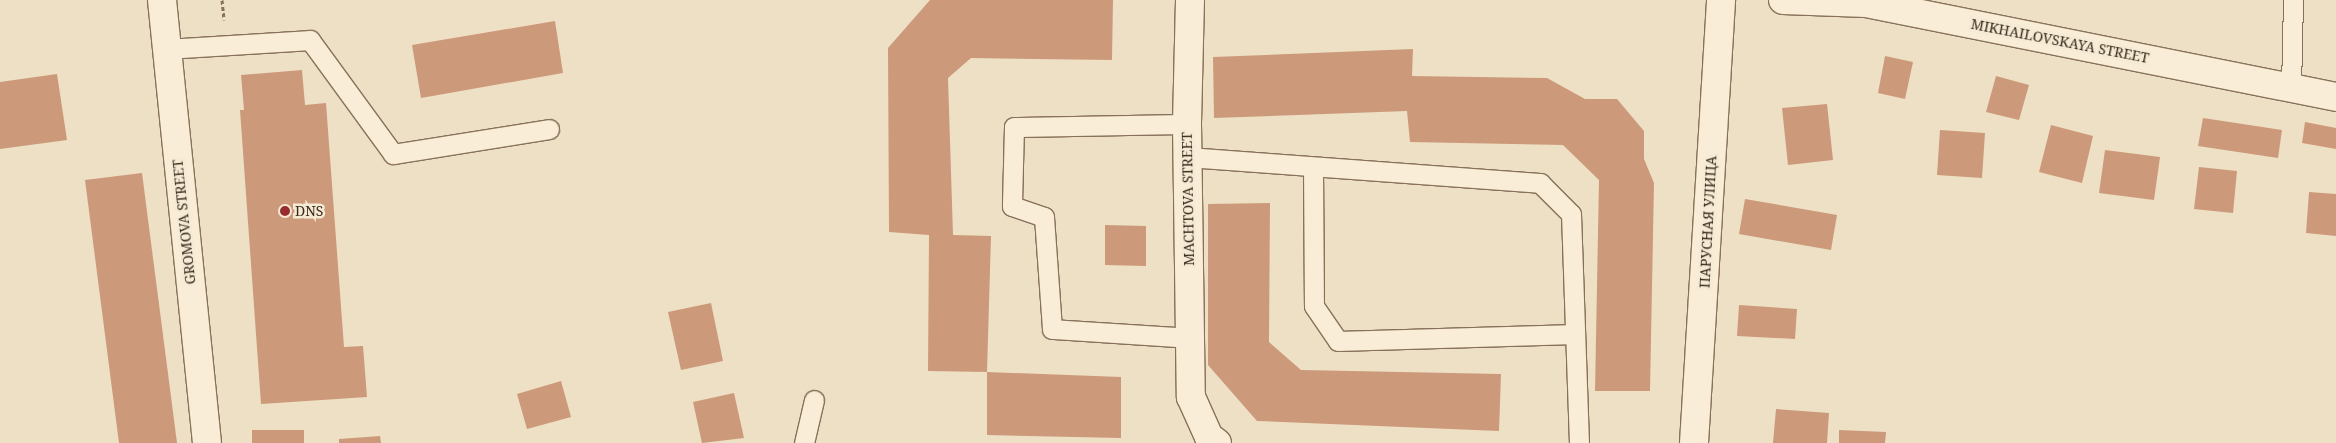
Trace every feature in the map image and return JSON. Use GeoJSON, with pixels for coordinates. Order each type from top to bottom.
{"type":"FeatureCollection","features":[{"type":"Feature","properties":{"kind":"street","name":"GROMOVA STREET"},"geometry":{"type":"LineString","coordinates":[[162,0],[207,443]]}},
{"type":"Feature","properties":{"kind":"street","name":"MACHTOVA STREET"},"geometry":{"type":"LineString","coordinates":[[1190,0],[1187,158],[1191,397],[1209,437],[1217,443]]}},
{"type":"Feature","properties":{"kind":"street","name":"ПАРУСНАЯ УЛИЦА"},"geometry":{"type":"LineString","coordinates":[[1694,443],[1721,0]]}},
{"type":"Feature","properties":{"kind":"street","name":"MIKHAILOVSKAYA STREET"},"geometry":{"type":"LineString","coordinates":[[1783,0],[1932,8],[2336,97]]}},
{"type":"Feature","properties":{"kind":"lane"},"geometry":{"type":"LineString","coordinates":[[2291,88],[2293,0]]}},
{"type":"Feature","properties":{"kind":"lane"},"geometry":{"type":"LineString","coordinates":[[167,49],[310,40],[393,154],[549,129]]}},
{"type":"Feature","properties":{"kind":"lane"},"geometry":{"type":"LineString","coordinates":[[1187,124],[1014,127],[1012,206],[1044,217],[1052,329],[1190,338]]}},
{"type":"Feature","properties":{"kind":"lane"},"geometry":{"type":"LineString","coordinates":[[1187,158],[1540,183],[1571,214],[1579,443]]}},
{"type":"Feature","properties":{"kind":"lane"},"geometry":{"type":"LineString","coordinates":[[1313,166],[1314,306],[1338,341],[1575,334]]}},
{"type":"Feature","properties":{"kind":"lane"},"geometry":{"type":"LineString","coordinates":[[804,443],[814,400]]}},
{"type":"Feature","properties":{"kind":"building"},"geometry":{"type":"Polygon","coordinates":[[[930,0],[1113,0],[1112,60],[971,58],[948,78],[953,235],[991,236],[987,372],[928,371],[929,235],[889,232],[888,48],[930,0]]]}},
{"type":"Feature","properties":{"kind":"building"},"geometry":{"type":"Polygon","coordinates":[[[555,21],[563,73],[421,98],[412,45],[555,21]]]}},
{"type":"Feature","properties":{"kind":"building"},"geometry":{"type":"Polygon","coordinates":[[[1413,49],[1412,76],[1547,78],[1585,99],[1617,99],[1644,131],[1644,159],[1654,183],[1650,391],[1595,391],[1599,180],[1563,145],[1410,142],[1407,111],[1214,118],[1213,57],[1413,49]]]}},
{"type":"Feature","properties":{"kind":"building"},"geometry":{"type":"Polygon","coordinates":[[[1885,56],[1913,62],[1905,99],[1878,93],[1885,56]]]}},
{"type":"Feature","properties":{"kind":"building"},"geometry":{"type":"Polygon","coordinates":[[[302,70],[305,105],[326,103],[344,347],[363,346],[367,397],[261,404],[240,110],[244,110],[241,75],[302,70]]]}},
{"type":"Feature","properties":{"kind":"building"},"geometry":{"type":"Polygon","coordinates":[[[57,74],[67,140],[0,149],[0,82],[57,74]]]}},
{"type":"Feature","properties":{"kind":"building"},"geometry":{"type":"Polygon","coordinates":[[[1996,76],[2029,85],[2019,120],[1986,112],[1996,76]]]}},
{"type":"Feature","properties":{"kind":"building"},"geometry":{"type":"Polygon","coordinates":[[[1827,104],[1833,160],[1788,165],[1782,108],[1827,104]]]}},
{"type":"Feature","properties":{"kind":"building"},"geometry":{"type":"Polygon","coordinates":[[[2203,118],[2282,130],[2278,158],[2198,146],[2203,118]]]}},
{"type":"Feature","properties":{"kind":"building"},"geometry":{"type":"Polygon","coordinates":[[[2305,122],[2336,128],[2336,149],[2302,143],[2305,122]]]}},
{"type":"Feature","properties":{"kind":"building"},"geometry":{"type":"Polygon","coordinates":[[[2051,125],[2093,136],[2082,183],[2039,172],[2051,125]]]}},
{"type":"Feature","properties":{"kind":"building"},"geometry":{"type":"Polygon","coordinates":[[[1940,130],[1985,133],[1982,178],[1937,175],[1940,130]]]}},
{"type":"Feature","properties":{"kind":"building"},"geometry":{"type":"Polygon","coordinates":[[[2105,150],[2160,157],[2154,200],[2099,193],[2105,150]]]}},
{"type":"Feature","properties":{"kind":"building"},"geometry":{"type":"Polygon","coordinates":[[[2199,167],[2237,171],[2233,213],[2194,209],[2199,167]]]}},
{"type":"Feature","properties":{"kind":"building"},"geometry":{"type":"Polygon","coordinates":[[[142,173],[177,443],[119,443],[85,180],[142,173]]]}},
{"type":"Feature","properties":{"kind":"building"},"geometry":{"type":"Polygon","coordinates":[[[2309,192],[2336,194],[2336,236],[2306,233],[2309,192]]]}},
{"type":"Feature","properties":{"kind":"building"},"geometry":{"type":"Polygon","coordinates":[[[1745,199],[1837,215],[1831,250],[1739,234],[1745,199]]]}},
{"type":"Feature","properties":{"kind":"building"},"geometry":{"type":"Polygon","coordinates":[[[1270,203],[1269,342],[1301,370],[1501,374],[1499,431],[1257,421],[1208,365],[1208,204],[1270,203]]]}},
{"type":"Feature","properties":{"kind":"building"},"geometry":{"type":"Polygon","coordinates":[[[1105,225],[1146,226],[1146,266],[1105,265],[1105,225]]]}},
{"type":"Feature","properties":{"kind":"building"},"geometry":{"type":"Polygon","coordinates":[[[711,303],[723,361],[681,370],[668,312],[711,303]]]}},
{"type":"Feature","properties":{"kind":"building"},"geometry":{"type":"Polygon","coordinates":[[[1739,305],[1797,309],[1795,339],[1737,336],[1739,305]]]}},
{"type":"Feature","properties":{"kind":"building"},"geometry":{"type":"Polygon","coordinates":[[[987,372],[1121,377],[1121,438],[987,435],[987,372]]]}},
{"type":"Feature","properties":{"kind":"building"},"geometry":{"type":"Polygon","coordinates":[[[561,381],[571,417],[527,429],[517,394],[561,381]]]}},
{"type":"Feature","properties":{"kind":"building"},"geometry":{"type":"Polygon","coordinates":[[[734,393],[744,438],[702,443],[693,402],[734,393]]]}},
{"type":"Feature","properties":{"kind":"building"},"geometry":{"type":"Polygon","coordinates":[[[1776,409],[1829,413],[1827,443],[1773,443],[1776,409]]]}},
{"type":"Feature","properties":{"kind":"building"},"geometry":{"type":"Polygon","coordinates":[[[252,430],[304,430],[304,443],[252,443],[252,430]]]}},
{"type":"Feature","properties":{"kind":"building"},"geometry":{"type":"Polygon","coordinates":[[[1839,430],[1886,432],[1885,443],[1839,443],[1839,430]]]}},
{"type":"Feature","properties":{"kind":"building"},"geometry":{"type":"Polygon","coordinates":[[[380,436],[381,443],[339,443],[339,439],[380,436]]]}},
{"type":"Feature","properties":{"kind":"place","name":"DNS"},"geometry":{"type":"Point","coordinates":[285,211]}}]}
